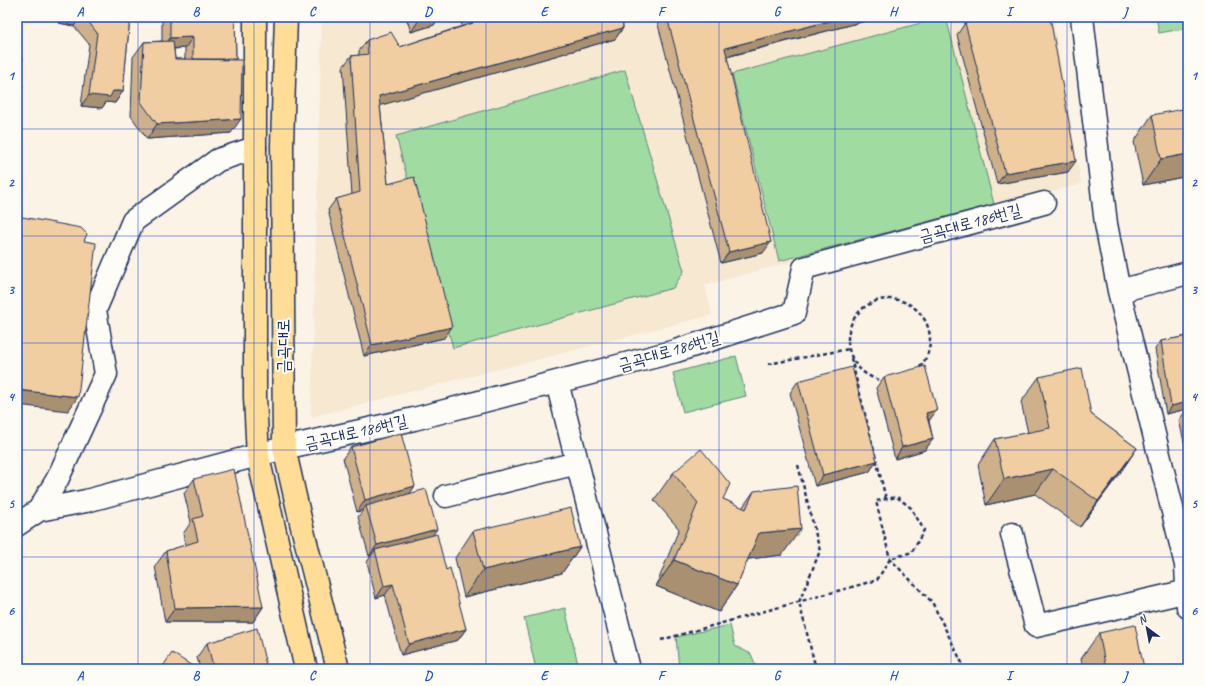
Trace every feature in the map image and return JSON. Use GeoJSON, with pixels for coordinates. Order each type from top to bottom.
{"type":"FeatureCollection","features":[{"type":"Feature","properties":{"kind":"main road","name":"금곡대로"},"geometry":{"type":"LineString","coordinates":[[255,17],[255,397],[258,457],[306,669]]}},
{"type":"Feature","properties":{"kind":"main road","name":"금곡대로"},"geometry":{"type":"LineString","coordinates":[[286,17],[282,145],[284,448],[302,527],[338,669]]}},
{"type":"Feature","properties":{"kind":"street"},"geometry":{"type":"LineString","coordinates":[[1012,534],[1036,626],[1188,596],[1186,565],[1119,292],[1106,224],[1082,17]]}},
{"type":"Feature","properties":{"kind":"street"},"geometry":{"type":"LineString","coordinates":[[17,525],[38,510],[57,480],[106,374],[95,310],[133,221],[218,160],[256,148]]}},
{"type":"Feature","properties":{"kind":"street","name":"금곡대로186번길"},"geometry":{"type":"LineString","coordinates":[[38,510],[86,501],[258,457],[284,448],[414,419],[557,382],[676,350],[794,314],[804,268],[1044,203]]}},
{"type":"Feature","properties":{"kind":"street"},"geometry":{"type":"LineString","coordinates":[[1119,292],[1188,273]]}},
{"type":"Feature","properties":{"kind":"street"},"geometry":{"type":"LineString","coordinates":[[557,382],[629,669]]}},
{"type":"Feature","properties":{"kind":"street"},"geometry":{"type":"LineString","coordinates":[[446,496],[577,463]]}},
{"type":"Feature","properties":{"kind":"path"},"geometry":{"type":"LineString","coordinates":[[848,348],[854,361],[862,372],[874,379],[901,380],[913,374],[923,364],[929,352],[930,338],[928,325],[921,313],[910,304],[898,300],[884,299],[871,303],[860,311],[852,322],[848,335],[848,348],[886,499]]}},
{"type":"Feature","properties":{"kind":"path"},"geometry":{"type":"LineString","coordinates":[[768,364],[848,348]]}},
{"type":"Feature","properties":{"kind":"path"},"geometry":{"type":"LineString","coordinates":[[798,465],[820,551],[799,602],[816,669]]}},
{"type":"Feature","properties":{"kind":"path"},"geometry":{"type":"LineString","coordinates":[[661,640],[877,580],[890,559],[912,552],[924,530],[911,508],[898,497],[876,501],[890,559],[932,602],[965,669]]}},
{"type":"Feature","properties":{"kind":"shaded area"},"geometry":{"type":"Polygon","coordinates":[[[325,17],[1053,17],[1081,184],[705,285],[712,315],[311,417],[322,20],[325,17]]]}},
{"type":"Feature","properties":{"kind":"green space"},"geometry":{"type":"Polygon","coordinates":[[[946,17],[994,204],[779,261],[732,74],[946,17]]]}},
{"type":"Feature","properties":{"kind":"green space"},"geometry":{"type":"Polygon","coordinates":[[[1156,17],[1188,17],[1188,28],[1159,33],[1156,17]]]}},
{"type":"Feature","properties":{"kind":"green space"},"geometry":{"type":"Polygon","coordinates":[[[625,70],[684,271],[673,288],[453,348],[396,136],[625,70]]]}},
{"type":"Feature","properties":{"kind":"green space"},"geometry":{"type":"Polygon","coordinates":[[[736,356],[746,396],[683,412],[673,373],[736,356]]]}},
{"type":"Feature","properties":{"kind":"green space"},"geometry":{"type":"Polygon","coordinates":[[[565,608],[579,669],[536,669],[524,618],[565,608]]]}},
{"type":"Feature","properties":{"kind":"green space"},"geometry":{"type":"Polygon","coordinates":[[[730,625],[735,646],[751,654],[756,666],[754,669],[679,669],[676,637],[730,625]]]}},
{"type":"Feature","properties":{"kind":"building"},"geometry":{"type":"Polygon","coordinates":[[[85,17],[130,17],[123,91],[113,91],[110,97],[89,95],[97,33],[85,17]]]}},
{"type":"Feature","properties":{"kind":"building"},"geometry":{"type":"Polygon","coordinates":[[[170,17],[235,17],[236,59],[193,59],[193,37],[170,38],[170,17]]]}},
{"type":"Feature","properties":{"kind":"building"},"geometry":{"type":"Polygon","coordinates":[[[418,17],[430,17],[419,20],[418,17]]]}},
{"type":"Feature","properties":{"kind":"building"},"geometry":{"type":"Polygon","coordinates":[[[471,17],[622,17],[623,28],[379,96],[388,184],[414,177],[452,327],[372,345],[336,199],[360,192],[351,56],[368,54],[367,40],[391,32],[400,47],[473,23],[471,17]]]}},
{"type":"Feature","properties":{"kind":"building"},"geometry":{"type":"Polygon","coordinates":[[[667,17],[845,17],[725,48],[771,242],[729,252],[667,17]]]}},
{"type":"Feature","properties":{"kind":"building"},"geometry":{"type":"Polygon","coordinates":[[[988,17],[1050,17],[1076,161],[1005,173],[965,23],[988,17]]]}},
{"type":"Feature","properties":{"kind":"building"},"geometry":{"type":"Polygon","coordinates":[[[173,41],[175,59],[242,60],[241,119],[157,124],[141,102],[144,42],[173,41]]]}},
{"type":"Feature","properties":{"kind":"building"},"geometry":{"type":"Polygon","coordinates":[[[17,46],[23,59],[17,61],[17,46]]]}},
{"type":"Feature","properties":{"kind":"building"},"geometry":{"type":"Polygon","coordinates":[[[17,72],[23,87],[17,89],[17,72]]]}},
{"type":"Feature","properties":{"kind":"building"},"geometry":{"type":"Polygon","coordinates":[[[1188,108],[1188,154],[1161,159],[1152,115],[1188,108]]]}},
{"type":"Feature","properties":{"kind":"building"},"geometry":{"type":"Polygon","coordinates":[[[17,216],[81,228],[87,234],[84,241],[96,243],[78,397],[17,390],[17,216]]]}},
{"type":"Feature","properties":{"kind":"building"},"geometry":{"type":"Polygon","coordinates":[[[1188,336],[1188,402],[1171,406],[1161,341],[1188,336]]]}},
{"type":"Feature","properties":{"kind":"building"},"geometry":{"type":"Polygon","coordinates":[[[925,366],[937,410],[926,413],[933,439],[902,447],[884,377],[925,366]]]}},
{"type":"Feature","properties":{"kind":"building"},"geometry":{"type":"Polygon","coordinates":[[[852,367],[877,461],[823,475],[798,381],[852,367]]]}},
{"type":"Feature","properties":{"kind":"building"},"geometry":{"type":"Polygon","coordinates":[[[1082,368],[1091,414],[1137,448],[1098,501],[1053,469],[1004,479],[995,439],[1050,428],[1039,377],[1082,368]]]}},
{"type":"Feature","properties":{"kind":"building"},"geometry":{"type":"Polygon","coordinates":[[[401,433],[415,486],[365,500],[351,447],[401,433]]]}},
{"type":"Feature","properties":{"kind":"building"},"geometry":{"type":"Polygon","coordinates":[[[701,449],[730,484],[723,499],[746,509],[754,491],[797,486],[801,529],[759,533],[737,585],[674,560],[698,503],[673,473],[701,449]]]}},
{"type":"Feature","properties":{"kind":"building"},"geometry":{"type":"Polygon","coordinates":[[[234,469],[263,607],[175,608],[166,551],[198,541],[193,519],[203,516],[194,479],[234,469]]]}},
{"type":"Feature","properties":{"kind":"building"},"geometry":{"type":"Polygon","coordinates":[[[426,489],[437,529],[377,545],[366,506],[426,489]]]}},
{"type":"Feature","properties":{"kind":"building"},"geometry":{"type":"Polygon","coordinates":[[[571,508],[580,547],[483,570],[473,531],[571,508]]]}},
{"type":"Feature","properties":{"kind":"building"},"geometry":{"type":"Polygon","coordinates":[[[437,534],[446,570],[450,568],[466,629],[409,644],[393,584],[384,586],[375,550],[437,534]]]}},
{"type":"Feature","properties":{"kind":"building"},"geometry":{"type":"Polygon","coordinates":[[[1135,625],[1145,669],[1106,669],[1099,633],[1135,625]]]}},
{"type":"Feature","properties":{"kind":"building"},"geometry":{"type":"Polygon","coordinates":[[[257,628],[267,669],[214,669],[207,643],[257,628]]]}},
{"type":"Feature","properties":{"kind":"building"},"geometry":{"type":"Polygon","coordinates":[[[172,653],[197,669],[161,669],[172,653]]]}}]}
